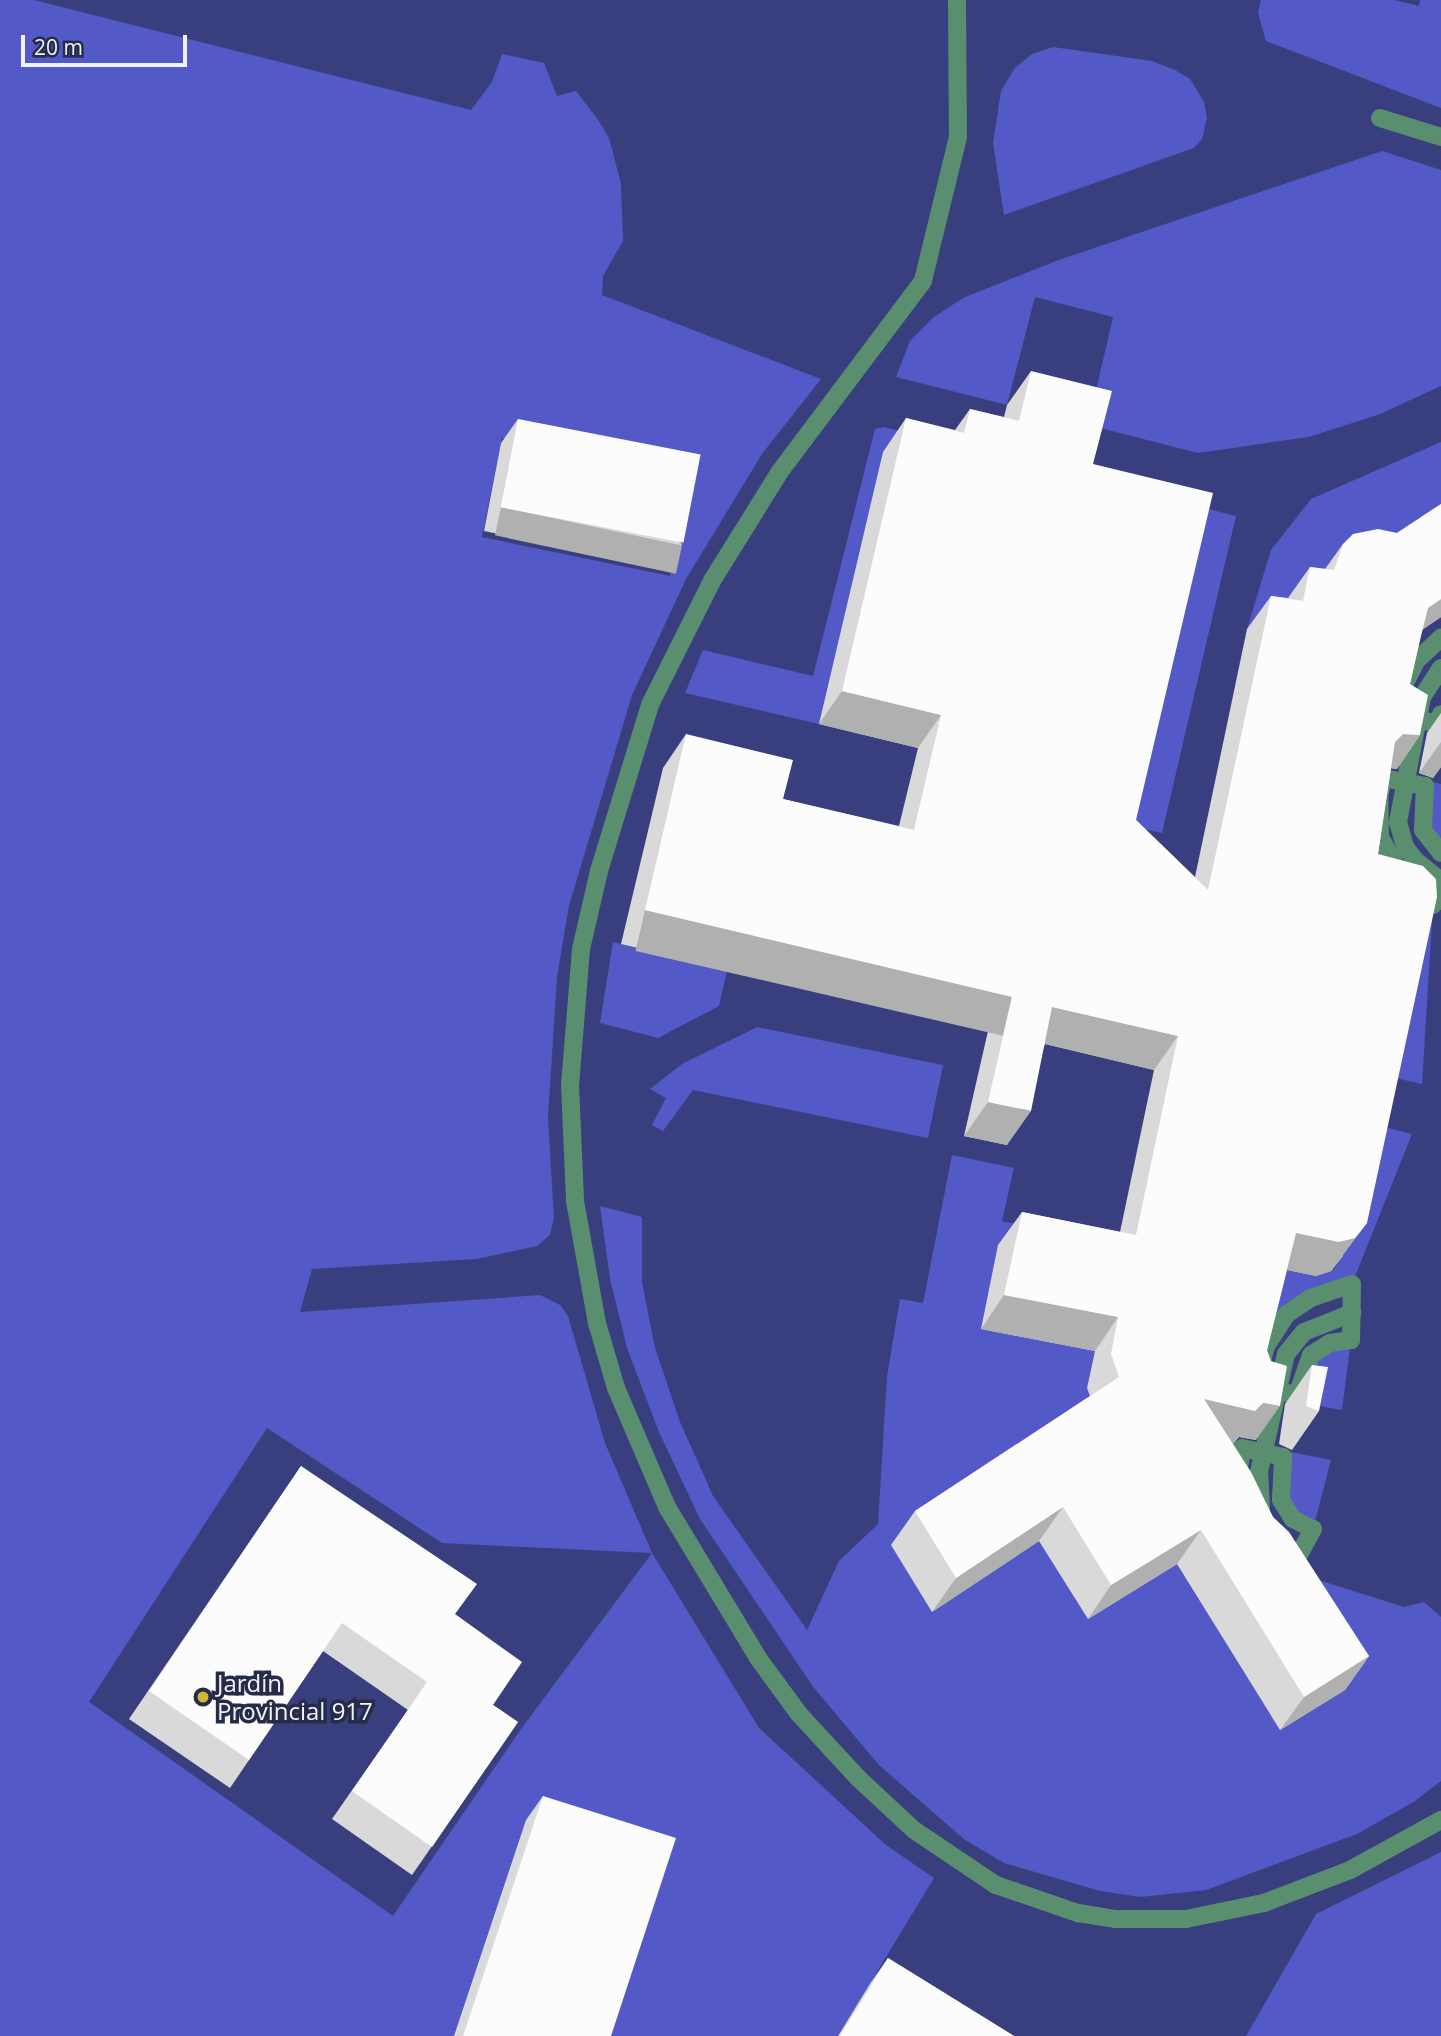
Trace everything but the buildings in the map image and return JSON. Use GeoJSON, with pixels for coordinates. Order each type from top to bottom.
{"type":"FeatureCollection","features":[{"type":"Feature","properties":{"kind":"street"},"geometry":{"type":"LineString","coordinates":[[957,0],[958,137],[923,281],[779,472],[707,591],[650,705],[599,871],[581,949],[570,1086],[575,1201],[597,1324],[616,1388],[667,1507],[758,1658],[799,1714],[858,1778],[914,1830],[996,1885],[1078,1913],[1115,1919],[1186,1919],[1264,1903],[1350,1870],[1441,1820]]}},
{"type":"Feature","properties":{"kind":"street"},"geometry":{"type":"LineString","coordinates":[[1380,118],[1441,137]]}},
{"type":"Feature","properties":{"kind":"street"},"geometry":{"type":"LineString","coordinates":[[1441,638],[1407,676],[1397,715],[1439,724],[1441,714]]}},
{"type":"Feature","properties":{"kind":"street"},"geometry":{"type":"LineString","coordinates":[[1441,668],[1426,688],[1416,719],[1398,822],[1405,847],[1441,881]]}},
{"type":"Feature","properties":{"kind":"street"},"geometry":{"type":"LineString","coordinates":[[1441,853],[1423,830],[1425,786],[1383,778],[1378,798],[1380,837],[1388,856],[1417,893],[1433,905],[1441,888]]}},
{"type":"Feature","properties":{"kind":"street"},"geometry":{"type":"LineString","coordinates":[[1352,1283],[1352,1340],[1330,1343],[1311,1355],[1297,1395],[1276,1391],[1255,1386],[1266,1346],[1287,1314],[1311,1298],[1352,1283]]}},
{"type":"Feature","properties":{"kind":"street"},"geometry":{"type":"LineString","coordinates":[[1300,1551],[1276,1536],[1262,1512],[1257,1486],[1276,1391],[1286,1354],[1304,1332],[1352,1313]]}},
{"type":"Feature","properties":{"kind":"street"},"geometry":{"type":"LineString","coordinates":[[1242,1448],[1283,1457],[1281,1500],[1293,1519],[1313,1529],[1300,1551],[1290,1571],[1259,1545],[1246,1524],[1236,1489],[1242,1448]]}},
{"type":"Feature","properties":{"kind":"shaded area"},"geometry":{"type":"Polygon","coordinates":[[[0,0],[34,0],[471,110],[492,82],[502,54],[544,63],[557,96],[576,91],[599,121],[609,138],[621,184],[623,241],[603,276],[602,295],[821,379],[762,454],[686,579],[632,695],[569,906],[557,977],[548,1118],[554,1218],[550,1235],[537,1246],[477,1259],[312,1269],[300,1312],[540,1295],[560,1305],[568,1316],[605,1443],[652,1553],[759,1728],[886,1845],[934,1878],[838,2036],[0,2036],[0,0]],[[502,438],[482,537],[670,576],[690,476],[502,438]],[[267,1428],[89,1702],[393,1916],[521,1729],[652,1553],[442,1543],[267,1428]]]}},
{"type":"Feature","properties":{"kind":"shaded area"},"geometry":{"type":"Polygon","coordinates":[[[1261,0],[1394,0],[1419,6],[1420,0],[1441,0],[1441,108],[1266,41],[1258,13],[1261,0]]]}},
{"type":"Feature","properties":{"kind":"shaded area"},"geometry":{"type":"Polygon","coordinates":[[[1053,47],[1152,61],[1190,79],[1204,102],[1207,118],[1202,139],[1194,148],[1004,215],[993,143],[1001,91],[1015,68],[1032,54],[1053,47]]]}},
{"type":"Feature","properties":{"kind":"shaded area"},"geometry":{"type":"Polygon","coordinates":[[[1382,151],[1441,170],[1441,386],[1380,414],[1309,437],[1198,453],[1088,425],[1113,317],[1035,297],[1007,405],[896,377],[910,341],[934,317],[963,298],[1056,261],[1382,151]]]}},
{"type":"Feature","properties":{"kind":"shaded area"},"geometry":{"type":"Polygon","coordinates":[[[884,427],[946,443],[819,724],[685,693],[703,650],[813,676],[875,429],[884,427]]]}},
{"type":"Feature","properties":{"kind":"shaded area"},"geometry":{"type":"Polygon","coordinates":[[[1441,442],[1441,522],[1247,629],[1271,550],[1311,499],[1441,442]]]}},
{"type":"Feature","properties":{"kind":"shaded area"},"geometry":{"type":"Polygon","coordinates":[[[1185,503],[1236,516],[1162,833],[1070,812],[1185,503]]]}},
{"type":"Feature","properties":{"kind":"shaded area"},"geometry":{"type":"Polygon","coordinates":[[[1432,782],[1441,784],[1441,853],[1421,819],[1432,782]]]}},
{"type":"Feature","properties":{"kind":"shaded area"},"geometry":{"type":"Polygon","coordinates":[[[1380,837],[1433,905],[1422,1084],[1382,1075],[1355,888],[1380,837]]]}},
{"type":"Feature","properties":{"kind":"shaded area"},"geometry":{"type":"Polygon","coordinates":[[[613,942],[727,970],[719,1006],[658,1038],[600,1023],[613,942]]]}},
{"type":"Feature","properties":{"kind":"shaded area"},"geometry":{"type":"Polygon","coordinates":[[[757,1027],[943,1065],[928,1138],[693,1090],[663,1131],[652,1125],[666,1098],[650,1089],[682,1064],[757,1027]]]}},
{"type":"Feature","properties":{"kind":"shaded area"},"geometry":{"type":"Polygon","coordinates":[[[1372,1124],[1412,1134],[1352,1284],[1274,1329],[1273,1267],[1316,1276],[1334,1269],[1343,1256],[1372,1124]]]}},
{"type":"Feature","properties":{"kind":"shaded area"},"geometry":{"type":"Polygon","coordinates":[[[952,1155],[1014,1168],[1002,1221],[1052,1232],[1095,1351],[1087,1388],[1096,1410],[892,1544],[932,1611],[1112,1493],[1176,1562],[1345,1690],[1349,1685],[1259,1545],[1290,1571],[1404,1607],[1424,1602],[1441,1617],[1441,1781],[1415,1801],[1357,1834],[1206,1890],[1140,1897],[1100,1891],[1004,1863],[965,1840],[879,1765],[814,1688],[700,1519],[659,1432],[627,1348],[610,1279],[600,1206],[642,1217],[642,1282],[655,1348],[680,1422],[713,1496],[807,1630],[839,1561],[878,1524],[887,1376],[900,1299],[923,1303],[952,1155]]]}},
{"type":"Feature","properties":{"kind":"shaded area"},"geometry":{"type":"Polygon","coordinates":[[[1351,1340],[1342,1410],[1302,1403],[1305,1364],[1351,1340]]]}},
{"type":"Feature","properties":{"kind":"shaded area"},"geometry":{"type":"Polygon","coordinates":[[[1291,1452],[1331,1460],[1313,1529],[1285,1511],[1291,1452]]]}},
{"type":"Feature","properties":{"kind":"shaded area"},"geometry":{"type":"Polygon","coordinates":[[[1441,1852],[1441,2036],[1246,2036],[1316,1914],[1441,1852]]]}},
{"type":"Feature","properties":{"kind":"place","name":"Jardín Provincial 917"},"geometry":{"type":"Point","coordinates":[203,1697]}}]}
